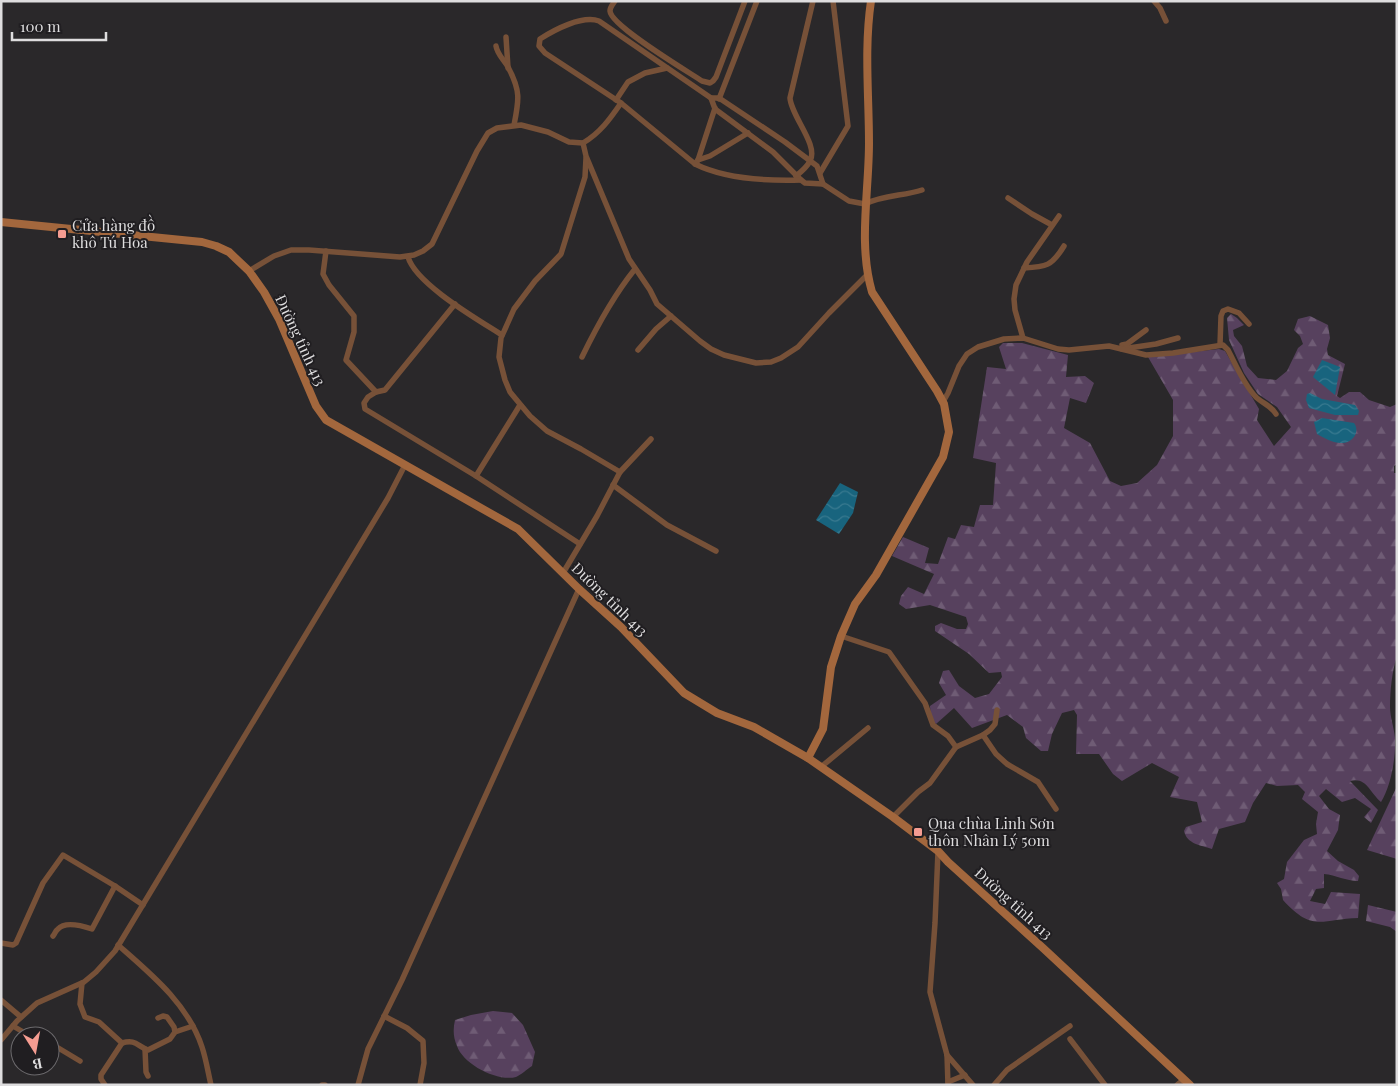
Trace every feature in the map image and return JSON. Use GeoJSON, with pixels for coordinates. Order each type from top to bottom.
{"type":"FeatureCollection","features":[{"type":"Feature","properties":{"kind":"main road"},"geometry":{"type":"LineString","coordinates":[[808,758],[823,729],[831,667],[841,636],[855,604],[876,575],[943,457],[949,432],[943,402],[872,292],[868,274],[865,204],[869,146],[868,22],[870,1]]}},
{"type":"Feature","properties":{"kind":"main road","name":"Đường tỉnh 413"},"geometry":{"type":"LineString","coordinates":[[1,222],[202,242],[229,252],[249,271],[264,292],[279,319],[308,390],[326,420],[518,529],[579,590],[621,627],[684,693],[717,713],[754,727],[808,758],[938,850],[948,862],[1187,1082]]}},
{"type":"Feature","properties":{"kind":"street"},"geometry":{"type":"LineString","coordinates":[[616,1],[610,12],[619,24],[637,38],[707,83],[713,81],[716,77],[745,1]]}},
{"type":"Feature","properties":{"kind":"street"},"geometry":{"type":"LineString","coordinates":[[696,162],[757,1]]}},
{"type":"Feature","properties":{"kind":"street"},"geometry":{"type":"LineString","coordinates":[[799,178],[812,155],[811,148],[791,107],[790,98],[813,1]]}},
{"type":"Feature","properties":{"kind":"street"},"geometry":{"type":"LineString","coordinates":[[820,173],[848,126],[833,1]]}},
{"type":"Feature","properties":{"kind":"street"},"geometry":{"type":"LineString","coordinates":[[1154,1],[1160,8],[1166,21]]}},
{"type":"Feature","properties":{"kind":"street"},"geometry":{"type":"LineString","coordinates":[[799,178],[760,180],[707,169],[619,101],[545,53],[539,46],[540,39],[576,22],[594,19],[711,98],[719,98],[785,142],[817,166],[822,184]]}},
{"type":"Feature","properties":{"kind":"street"},"geometry":{"type":"LineString","coordinates":[[506,37],[508,68]]}},
{"type":"Feature","properties":{"kind":"street"},"geometry":{"type":"LineString","coordinates":[[496,46],[518,89],[519,98],[514,125]]}},
{"type":"Feature","properties":{"kind":"street"},"geometry":{"type":"LineString","coordinates":[[249,271],[274,256],[291,250],[408,257],[424,251],[432,244],[440,230],[477,151],[488,133],[497,128],[522,124],[548,132],[569,142],[583,143],[604,128],[628,82],[644,73],[667,68]]}},
{"type":"Feature","properties":{"kind":"street"},"geometry":{"type":"LineString","coordinates":[[711,98],[715,109],[773,152],[805,183],[822,184],[849,201],[865,204],[875,199],[922,190]]}},
{"type":"Feature","properties":{"kind":"street"},"geometry":{"type":"LineString","coordinates":[[696,162],[710,156],[748,133]]}},
{"type":"Feature","properties":{"kind":"street"},"geometry":{"type":"LineString","coordinates":[[583,143],[586,156],[624,248],[657,304],[711,349],[724,355],[756,363],[771,362],[781,358],[798,347],[868,274]]}},
{"type":"Feature","properties":{"kind":"street"},"geometry":{"type":"LineString","coordinates":[[586,156],[585,177],[561,254],[540,275],[517,304],[502,335],[499,350],[501,368],[510,392],[520,405],[547,431],[620,472]]}},
{"type":"Feature","properties":{"kind":"street"},"geometry":{"type":"LineString","coordinates":[[1008,198],[1052,225]]}},
{"type":"Feature","properties":{"kind":"street"},"geometry":{"type":"LineString","coordinates":[[1023,338],[1018,324],[1014,299],[1016,285],[1024,268],[1059,216]]}},
{"type":"Feature","properties":{"kind":"street"},"geometry":{"type":"LineString","coordinates":[[1024,268],[1044,266],[1052,263],[1064,246]]}},
{"type":"Feature","properties":{"kind":"street"},"geometry":{"type":"LineString","coordinates":[[326,251],[324,274],[329,285],[354,316],[354,332],[346,360],[376,392]]}},
{"type":"Feature","properties":{"kind":"street"},"geometry":{"type":"LineString","coordinates":[[408,257],[410,265],[430,286],[502,335]]}},
{"type":"Feature","properties":{"kind":"street"},"geometry":{"type":"LineString","coordinates":[[582,356],[616,296],[635,269]]}},
{"type":"Feature","properties":{"kind":"street"},"geometry":{"type":"LineString","coordinates":[[455,304],[385,390],[376,392],[368,397],[364,403],[365,408],[476,476],[580,544]]}},
{"type":"Feature","properties":{"kind":"street"},"geometry":{"type":"LineString","coordinates":[[1220,345],[1221,316],[1223,311],[1228,309],[1239,313],[1249,324]]}},
{"type":"Feature","properties":{"kind":"street"},"geometry":{"type":"LineString","coordinates":[[638,350],[670,316]]}},
{"type":"Feature","properties":{"kind":"street"},"geometry":{"type":"LineString","coordinates":[[943,402],[959,366],[971,351],[1004,340],[1023,338],[1058,349],[1115,347],[1127,344],[1146,330]]}},
{"type":"Feature","properties":{"kind":"street"},"geometry":{"type":"LineString","coordinates":[[1122,348],[1156,344],[1178,338]]}},
{"type":"Feature","properties":{"kind":"street"},"geometry":{"type":"LineString","coordinates":[[1115,347],[1138,354],[1153,355],[1220,345],[1226,348],[1251,391],[1259,400],[1273,409],[1276,414]]}},
{"type":"Feature","properties":{"kind":"street"},"geometry":{"type":"LineString","coordinates":[[476,476],[520,405]]}},
{"type":"Feature","properties":{"kind":"street"},"geometry":{"type":"LineString","coordinates":[[563,573],[620,472],[652,439]]}},
{"type":"Feature","properties":{"kind":"street"},"geometry":{"type":"LineString","coordinates":[[13,1026],[37,1002],[82,983],[96,972],[118,945],[388,498],[405,465]]}},
{"type":"Feature","properties":{"kind":"street"},"geometry":{"type":"LineString","coordinates":[[613,485],[667,525],[716,551]]}},
{"type":"Feature","properties":{"kind":"street"},"geometry":{"type":"LineString","coordinates":[[358,1085],[368,1049],[402,980],[579,590]]}},
{"type":"Feature","properties":{"kind":"street"},"geometry":{"type":"LineString","coordinates":[[841,636],[889,652],[929,709],[933,725],[948,736],[956,747]]}},
{"type":"Feature","properties":{"kind":"street"},"geometry":{"type":"LineString","coordinates":[[893,817],[930,783],[956,747],[983,735],[995,724],[997,710]]}},
{"type":"Feature","properties":{"kind":"street"},"geometry":{"type":"LineString","coordinates":[[821,767],[868,728]]}},
{"type":"Feature","properties":{"kind":"street"},"geometry":{"type":"LineString","coordinates":[[983,735],[996,754],[1007,764],[1038,782],[1056,809]]}},
{"type":"Feature","properties":{"kind":"street"},"geometry":{"type":"LineString","coordinates":[[938,850],[930,992],[947,1055],[948,1083],[965,1075]]}},
{"type":"Feature","properties":{"kind":"street"},"geometry":{"type":"LineString","coordinates":[[1,943],[13,945],[16,943],[40,889],[62,856],[115,886],[143,905]]}},
{"type":"Feature","properties":{"kind":"street"},"geometry":{"type":"LineString","coordinates":[[53,936],[58,928],[62,926],[79,925],[92,929],[115,886]]}},
{"type":"Feature","properties":{"kind":"street"},"geometry":{"type":"LineString","coordinates":[[118,945],[166,988],[187,1015],[202,1046],[211,1085]]}},
{"type":"Feature","properties":{"kind":"street"},"geometry":{"type":"LineString","coordinates":[[82,983],[80,1004],[85,1017],[99,1022],[122,1043]]}},
{"type":"Feature","properties":{"kind":"street"},"geometry":{"type":"LineString","coordinates":[[1,1000],[21,1017]]}},
{"type":"Feature","properties":{"kind":"street"},"geometry":{"type":"LineString","coordinates":[[384,1016],[406,1028],[423,1041],[424,1063],[420,1085]]}},
{"type":"Feature","properties":{"kind":"street"},"geometry":{"type":"LineString","coordinates":[[158,1018],[167,1017],[175,1032]]}},
{"type":"Feature","properties":{"kind":"street"},"geometry":{"type":"LineString","coordinates":[[105,1085],[101,1075],[122,1043],[134,1042],[148,1050],[170,1039],[175,1032],[192,1026]]}},
{"type":"Feature","properties":{"kind":"street"},"geometry":{"type":"LineString","coordinates":[[994,1085],[1007,1070],[1070,1026]]}},
{"type":"Feature","properties":{"kind":"street"},"geometry":{"type":"LineString","coordinates":[[1,1040],[10,1030]]}},
{"type":"Feature","properties":{"kind":"street"},"geometry":{"type":"LineString","coordinates":[[1070,1039],[1105,1085]]}},
{"type":"Feature","properties":{"kind":"street"},"geometry":{"type":"LineString","coordinates":[[60,1049],[80,1062]]}},
{"type":"Feature","properties":{"kind":"street"},"geometry":{"type":"LineString","coordinates":[[146,1049],[146,1072],[148,1076]]}},
{"type":"Feature","properties":{"kind":"street"},"geometry":{"type":"LineString","coordinates":[[947,1055],[973,1085]]}},
{"type":"Feature","properties":{"kind":"street"},"geometry":{"type":"LineString","coordinates":[[1177,1085],[1187,1082]]}},
{"type":"Feature","properties":{"kind":"green space"},"geometry":{"type":"Polygon","coordinates":[[[1231,314],[1244,325],[1233,330],[1234,336],[1242,346],[1247,366],[1258,378],[1276,380],[1287,371],[1298,348],[1303,344],[1300,336],[1294,330],[1298,319],[1310,316],[1328,325],[1330,338],[1327,349],[1328,355],[1345,364],[1337,396],[1340,398],[1349,392],[1360,392],[1369,400],[1390,407],[1397,404],[1397,464],[1394,466],[1394,473],[1397,473],[1397,656],[1390,701],[1395,738],[1395,754],[1388,788],[1381,802],[1364,783],[1356,780],[1350,781],[1378,810],[1371,823],[1364,817],[1371,809],[1355,798],[1342,802],[1326,789],[1319,796],[1329,809],[1340,815],[1338,830],[1327,851],[1338,861],[1354,870],[1359,876],[1358,881],[1324,874],[1324,888],[1316,889],[1310,901],[1325,904],[1331,892],[1360,894],[1358,918],[1318,922],[1302,917],[1283,900],[1281,889],[1277,883],[1284,879],[1287,862],[1304,840],[1317,834],[1318,812],[1302,799],[1305,792],[1298,785],[1277,786],[1266,783],[1253,803],[1245,822],[1219,829],[1212,849],[1191,841],[1184,831],[1186,827],[1202,822],[1197,802],[1170,797],[1179,777],[1152,763],[1122,781],[1113,774],[1099,754],[1076,754],[1077,715],[1074,710],[1062,713],[1052,734],[1048,751],[1041,751],[1026,738],[1023,727],[1007,715],[972,728],[954,708],[936,724],[931,721],[930,706],[946,695],[939,683],[943,671],[949,670],[959,686],[975,698],[989,694],[1002,677],[1001,672],[989,673],[969,654],[935,631],[935,626],[941,623],[957,629],[966,629],[968,624],[966,617],[930,605],[906,609],[899,604],[901,596],[908,587],[924,594],[934,574],[892,556],[903,537],[929,548],[925,563],[938,564],[948,537],[955,539],[961,525],[974,527],[980,505],[993,505],[996,463],[973,458],[987,367],[1006,369],[999,347],[1003,343],[1022,343],[1068,355],[1066,377],[1085,376],[1094,383],[1086,403],[1070,398],[1064,428],[1090,443],[1110,481],[1121,486],[1137,483],[1157,465],[1173,436],[1173,400],[1148,357],[1219,349],[1225,351],[1259,409],[1257,420],[1274,446],[1291,427],[1277,407],[1258,394],[1244,373],[1229,340],[1227,318],[1231,314]]]}},
{"type":"Feature","properties":{"kind":"green space"},"geometry":{"type":"Polygon","coordinates":[[[1397,786],[1397,859],[1367,850],[1397,786]]]}},
{"type":"Feature","properties":{"kind":"green space"},"geometry":{"type":"Polygon","coordinates":[[[1368,905],[1397,912],[1397,932],[1390,927],[1366,921],[1368,905]]]}},
{"type":"Feature","properties":{"kind":"green space"},"geometry":{"type":"Polygon","coordinates":[[[493,1011],[512,1013],[523,1025],[535,1052],[532,1066],[516,1077],[500,1077],[473,1065],[460,1053],[456,1043],[454,1033],[455,1020],[493,1011]]]}},
{"type":"Feature","properties":{"kind":"water"},"geometry":{"type":"Polygon","coordinates":[[[1322,360],[1340,367],[1335,395],[1313,377],[1322,360]]]}},
{"type":"Feature","properties":{"kind":"water"},"geometry":{"type":"Polygon","coordinates":[[[1310,393],[1322,399],[1355,405],[1359,411],[1358,415],[1335,415],[1309,408],[1306,400],[1307,394],[1310,393]]]}},
{"type":"Feature","properties":{"kind":"water"},"geometry":{"type":"Polygon","coordinates":[[[1322,418],[1354,423],[1356,426],[1355,436],[1350,441],[1340,443],[1333,442],[1317,434],[1314,422],[1322,418]]]}},
{"type":"Feature","properties":{"kind":"water"},"geometry":{"type":"Polygon","coordinates":[[[840,483],[858,492],[853,513],[839,534],[816,520],[840,483]]]}},
{"type":"Feature","properties":{"kind":"place","name":"Cửa hàng đồ khô Tú Hoa"},"geometry":{"type":"Point","coordinates":[62,234]}},
{"type":"Feature","properties":{"kind":"place","name":"Qua chùa Linh Sơn thôn Nhân Lý 50m"},"geometry":{"type":"Point","coordinates":[918,832]}}]}
